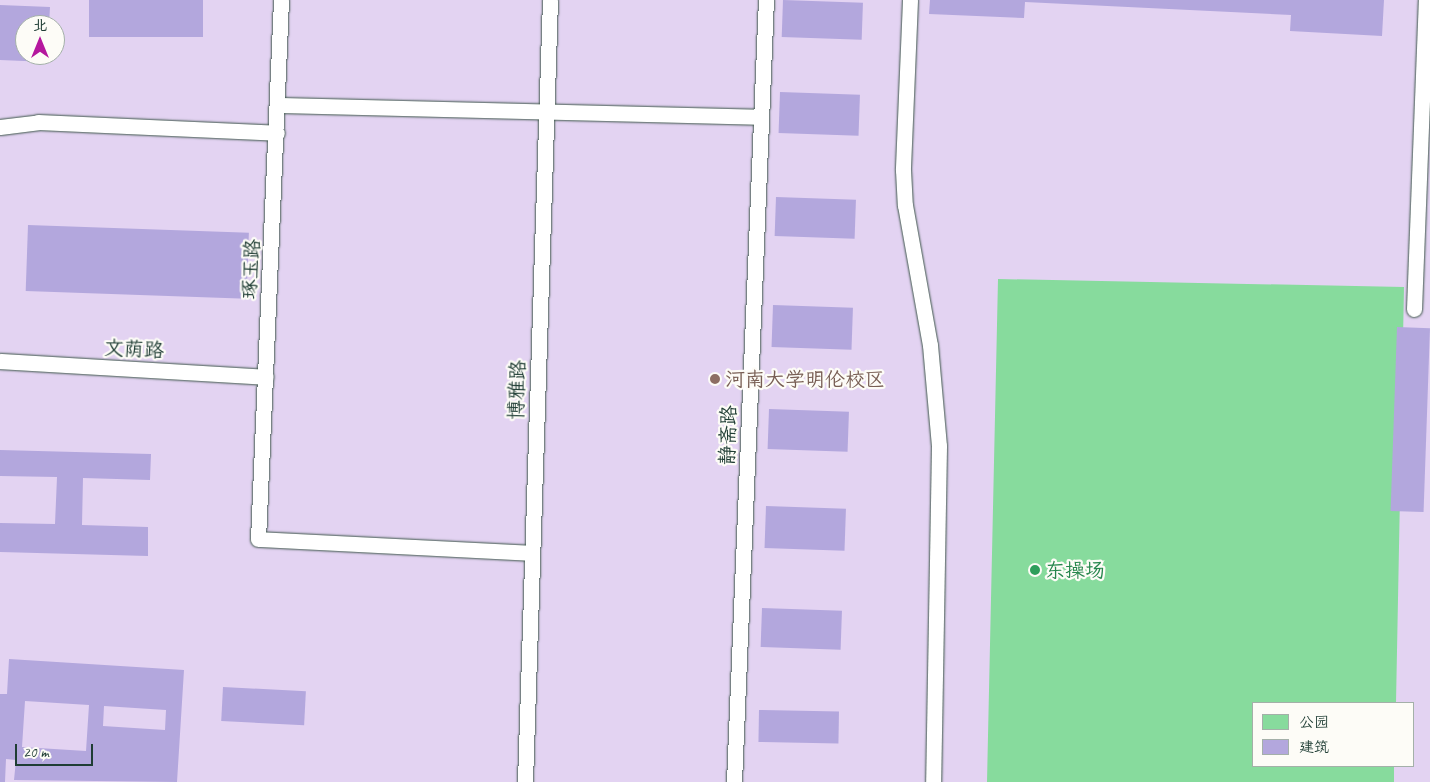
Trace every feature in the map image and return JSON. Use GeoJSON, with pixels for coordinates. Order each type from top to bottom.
{"type":"FeatureCollection","features":[{"type":"Feature","properties":{"kind":"lane","name":"琢玉路"},"geometry":{"type":"LineString","coordinates":[[281,0],[277,133],[258,539],[532,553]]}},
{"type":"Feature","properties":{"kind":"lane","name":"博雅路"},"geometry":{"type":"LineString","coordinates":[[525,782],[550,0]]}},
{"type":"Feature","properties":{"kind":"lane","name":"静斋路"},"geometry":{"type":"LineString","coordinates":[[734,782],[766,0]]}},
{"type":"Feature","properties":{"kind":"lane"},"geometry":{"type":"LineString","coordinates":[[910,0],[903,170],[905,205],[930,345],[939,446],[933,782]]}},
{"type":"Feature","properties":{"kind":"lane"},"geometry":{"type":"LineString","coordinates":[[1414,309],[1423,252],[1426,0]]}},
{"type":"Feature","properties":{"kind":"lane"},"geometry":{"type":"LineString","coordinates":[[278,105],[761,117]]}},
{"type":"Feature","properties":{"kind":"lane"},"geometry":{"type":"LineString","coordinates":[[0,127],[38,122],[277,133]]}},
{"type":"Feature","properties":{"kind":"lane","name":"文荫路"},"geometry":{"type":"LineString","coordinates":[[0,361],[266,377]]}},
{"type":"Feature","properties":{"kind":"shaded area","name":"河南大学明伦校区"},"geometry":{"type":"Polygon","coordinates":[[[0,0],[1430,0],[1430,782],[0,782],[0,0]]]}},
{"type":"Feature","properties":{"kind":"green space"},"geometry":{"type":"Polygon","coordinates":[[[998,279],[1404,287],[1396,702],[1252,702],[1252,767],[1394,767],[1394,782],[987,782],[998,279]]]}},
{"type":"Feature","properties":{"kind":"building"},"geometry":{"type":"Polygon","coordinates":[[[89,0],[203,0],[203,37],[89,37],[89,0]]]}},
{"type":"Feature","properties":{"kind":"building"},"geometry":{"type":"Polygon","coordinates":[[[783,0],[863,3],[862,40],[782,37],[783,0]]]}},
{"type":"Feature","properties":{"kind":"building"},"geometry":{"type":"Polygon","coordinates":[[[930,0],[1384,0],[1382,36],[1290,31],[1291,15],[1025,2],[1024,18],[929,14],[930,0]]]}},
{"type":"Feature","properties":{"kind":"building"},"geometry":{"type":"Polygon","coordinates":[[[0,5],[50,7],[50,15],[15,15],[15,61],[0,60],[0,5]]]}},
{"type":"Feature","properties":{"kind":"building"},"geometry":{"type":"Polygon","coordinates":[[[780,92],[860,95],[859,136],[779,133],[780,92]]]}},
{"type":"Feature","properties":{"kind":"building"},"geometry":{"type":"Polygon","coordinates":[[[776,197],[856,200],[855,239],[775,236],[776,197]]]}},
{"type":"Feature","properties":{"kind":"building"},"geometry":{"type":"Polygon","coordinates":[[[28,225],[249,233],[247,299],[26,291],[28,225]]]}},
{"type":"Feature","properties":{"kind":"building"},"geometry":{"type":"Polygon","coordinates":[[[773,305],[853,308],[851,350],[772,347],[773,305]]]}},
{"type":"Feature","properties":{"kind":"building"},"geometry":{"type":"Polygon","coordinates":[[[1397,327],[1430,328],[1424,512],[1391,511],[1397,327]]]}},
{"type":"Feature","properties":{"kind":"building"},"geometry":{"type":"Polygon","coordinates":[[[769,409],[849,412],[848,452],[768,449],[769,409]]]}},
{"type":"Feature","properties":{"kind":"building"},"geometry":{"type":"Polygon","coordinates":[[[0,450],[151,454],[150,480],[83,478],[82,525],[148,527],[148,556],[0,552],[0,523],[55,524],[57,477],[0,476],[0,450]]]}},
{"type":"Feature","properties":{"kind":"building"},"geometry":{"type":"Polygon","coordinates":[[[766,506],[846,509],[844,551],[765,548],[766,506]]]}},
{"type":"Feature","properties":{"kind":"building"},"geometry":{"type":"Polygon","coordinates":[[[762,608],[842,611],[841,650],[761,647],[762,608]]]}},
{"type":"Feature","properties":{"kind":"building"},"geometry":{"type":"Polygon","coordinates":[[[9,659],[184,670],[177,782],[14,780],[16,760],[6,759],[5,782],[0,782],[0,694],[7,694],[9,659]],[[25,701],[22,747],[86,751],[89,705],[25,701]],[[104,706],[103,726],[165,730],[166,710],[104,706]]]}},
{"type":"Feature","properties":{"kind":"building"},"geometry":{"type":"Polygon","coordinates":[[[223,687],[306,691],[304,725],[221,721],[223,687]]]}},
{"type":"Feature","properties":{"kind":"building"},"geometry":{"type":"Polygon","coordinates":[[[759,710],[839,711],[838,743],[758,742],[759,710]]]}},
{"type":"Feature","properties":{"kind":"place","name":"河南大学明伦校区"},"geometry":{"type":"Point","coordinates":[715,379]}},
{"type":"Feature","properties":{"kind":"place","name":"东操场"},"geometry":{"type":"Point","coordinates":[1035,570]}}]}
